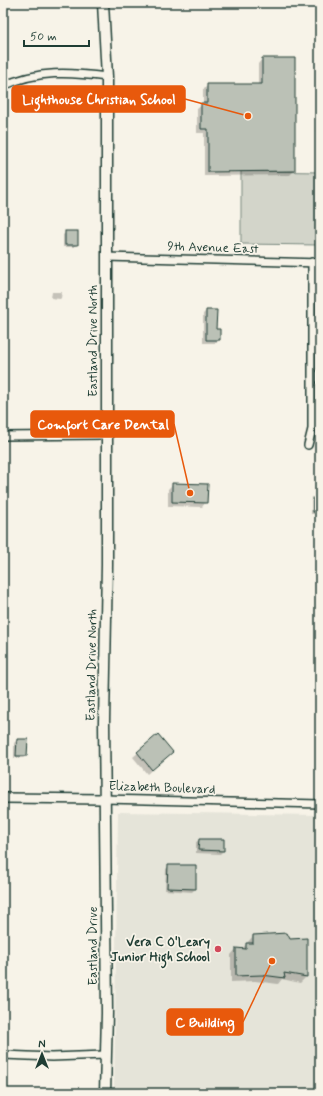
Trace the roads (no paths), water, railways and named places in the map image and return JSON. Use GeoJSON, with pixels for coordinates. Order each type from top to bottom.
{"type":"FeatureCollection","features":[{"type":"Feature","properties":{"kind":"main road","name":"Eastland Drive North"},"geometry":{"type":"LineString","coordinates":[[103,3],[107,77],[104,799]]}},
{"type":"Feature","properties":{"kind":"main road","name":"Eastland Drive"},"geometry":{"type":"LineString","coordinates":[[104,799],[106,1006],[105,1093]]}},
{"type":"Feature","properties":{"kind":"street"},"geometry":{"type":"LineString","coordinates":[[3,86],[14,81],[36,75],[60,73],[107,77]]}},
{"type":"Feature","properties":{"kind":"street","name":"9th Avenue East"},"geometry":{"type":"LineString","coordinates":[[106,257],[316,263]]}},
{"type":"Feature","properties":{"kind":"street"},"geometry":{"type":"LineString","coordinates":[[308,445],[312,429],[316,263]]}},
{"type":"Feature","properties":{"kind":"street"},"geometry":{"type":"LineString","coordinates":[[3,436],[106,436]]}},
{"type":"Feature","properties":{"kind":"street","name":"Elizabeth Boulevard"},"geometry":{"type":"LineString","coordinates":[[3,798],[320,804]]}},
{"type":"Feature","properties":{"kind":"street"},"geometry":{"type":"LineString","coordinates":[[3,1055],[52,1057],[105,1055]]}},
{"type":"Feature","properties":{"kind":"place","name":"Lighthouse Christian School"},"geometry":{"type":"Point","coordinates":[248,116]}},
{"type":"Feature","properties":{"kind":"place","name":"Comfort Care Dental"},"geometry":{"type":"Point","coordinates":[190,493]}},
{"type":"Feature","properties":{"kind":"place","name":"Vera C O'Leary Junior High School"},"geometry":{"type":"Point","coordinates":[218,949]}},
{"type":"Feature","properties":{"kind":"place","name":"C Building"},"geometry":{"type":"Point","coordinates":[272,961]}}]}
